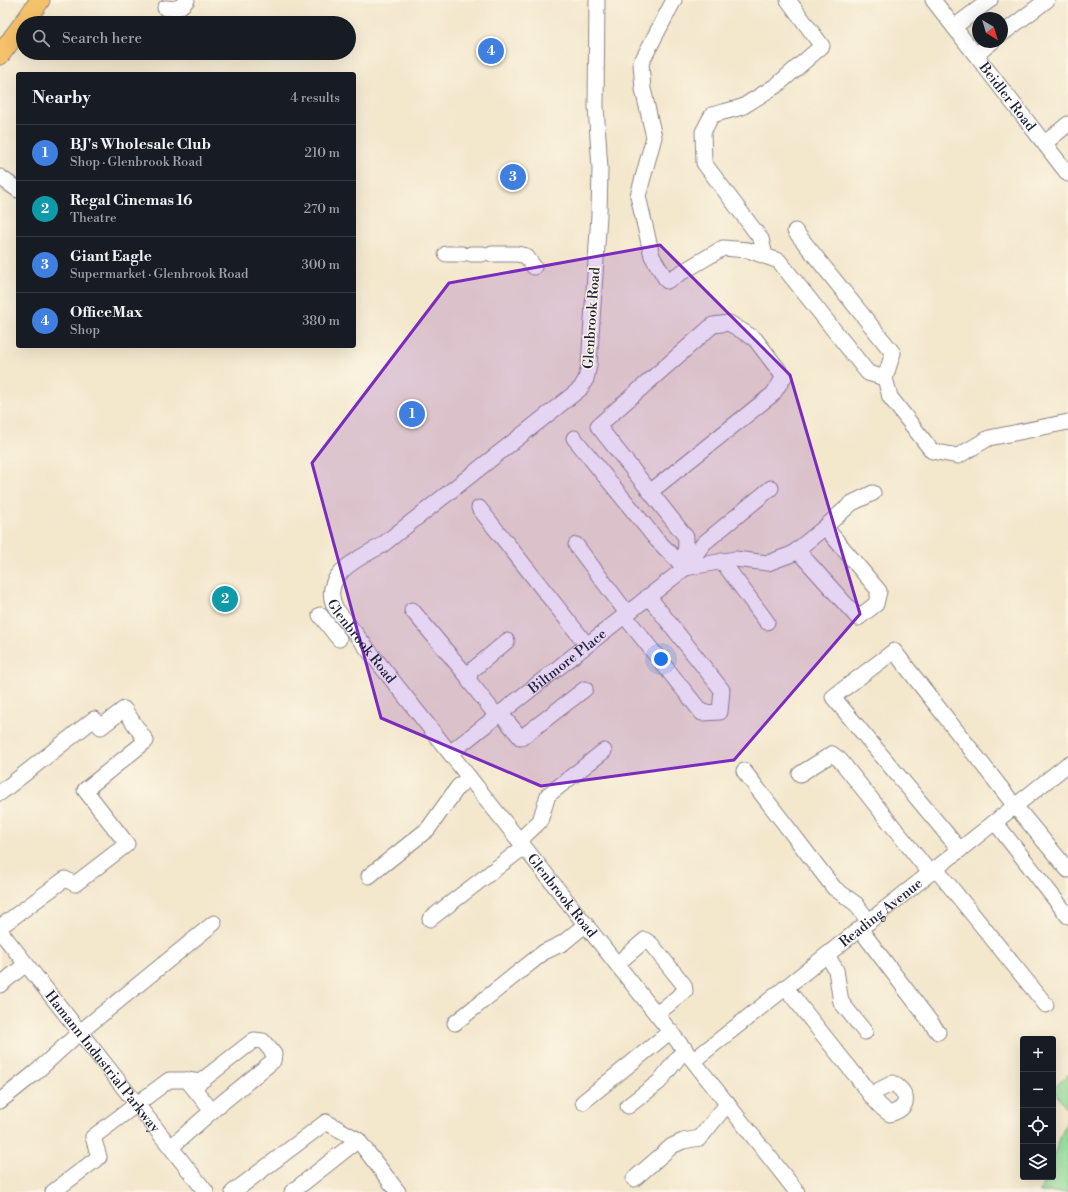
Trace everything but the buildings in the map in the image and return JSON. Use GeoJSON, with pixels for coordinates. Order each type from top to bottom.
{"type":"FeatureCollection","features":[{"type":"Feature","properties":{"kind":"main road"},"geometry":{"type":"LineString","coordinates":[[28,16],[40,0]]}},
{"type":"Feature","properties":{"kind":"main road"},"geometry":{"type":"LineString","coordinates":[[0,55],[16,33]]}},
{"type":"Feature","properties":{"kind":"street"},"geometry":{"type":"LineString","coordinates":[[165,8],[176,9],[182,7],[187,0]]}},
{"type":"Feature","properties":{"kind":"street","name":"Glenbrook Road"},"geometry":{"type":"LineString","coordinates":[[597,0],[596,106],[600,169],[599,215],[589,365],[586,379],[580,389],[387,541],[353,561],[339,573],[332,587],[332,599],[336,609],[658,1014],[797,1192]]}},
{"type":"Feature","properties":{"kind":"street"},"geometry":{"type":"LineString","coordinates":[[674,0],[641,63],[643,89],[654,137],[638,196],[652,256],[667,281],[723,248],[748,250],[779,261],[868,373],[885,378]]}},
{"type":"Feature","properties":{"kind":"street"},"geometry":{"type":"LineString","coordinates":[[765,256],[761,240],[704,163],[704,132],[712,115],[742,107],[777,85],[822,46],[788,0]]}},
{"type":"Feature","properties":{"kind":"street","name":"Beidler Road"},"geometry":{"type":"LineString","coordinates":[[933,0],[1045,143],[1066,167]]}},
{"type":"Feature","properties":{"kind":"street"},"geometry":{"type":"LineString","coordinates":[[954,27],[990,0]]}},
{"type":"Feature","properties":{"kind":"street"},"geometry":{"type":"LineString","coordinates":[[1008,29],[1047,0]]}},
{"type":"Feature","properties":{"kind":"street"},"geometry":{"type":"LineString","coordinates":[[976,55],[985,48]]}},
{"type":"Feature","properties":{"kind":"street"},"geometry":{"type":"LineString","coordinates":[[1045,143],[1068,124]]}},
{"type":"Feature","properties":{"kind":"street"},"geometry":{"type":"LineString","coordinates":[[0,177],[16,189]]}},
{"type":"Feature","properties":{"kind":"street"},"geometry":{"type":"LineString","coordinates":[[795,231],[893,353],[885,378],[890,398],[932,451],[958,456],[989,438],[1068,422]]}},
{"type":"Feature","properties":{"kind":"street"},"geometry":{"type":"LineString","coordinates":[[446,254],[516,254],[526,256],[534,266]]}},
{"type":"Feature","properties":{"kind":"street"},"geometry":{"type":"LineString","coordinates":[[650,492],[772,394],[784,377],[755,339],[729,324],[714,325],[598,426],[650,492],[686,537],[685,568]]}},
{"type":"Feature","properties":{"kind":"street"},"geometry":{"type":"LineString","coordinates":[[574,438],[656,539],[685,568]]}},
{"type":"Feature","properties":{"kind":"street"},"geometry":{"type":"LineString","coordinates":[[685,568],[704,543],[770,488]]}},
{"type":"Feature","properties":{"kind":"street"},"geometry":{"type":"LineString","coordinates":[[685,568],[735,559],[768,563],[792,554],[852,503],[873,493]]}},
{"type":"Feature","properties":{"kind":"street"},"geometry":{"type":"LineString","coordinates":[[479,508],[587,645]]}},
{"type":"Feature","properties":{"kind":"street"},"geometry":{"type":"LineString","coordinates":[[797,550],[858,618],[876,604],[879,591],[825,527]]}},
{"type":"Feature","properties":{"kind":"street"},"geometry":{"type":"LineString","coordinates":[[576,545],[626,614],[702,713],[720,712],[722,690],[648,596]]}},
{"type":"Feature","properties":{"kind":"street"},"geometry":{"type":"LineString","coordinates":[[722,561],[767,622]]}},
{"type":"Feature","properties":{"kind":"street","name":"Biltmore Place"},"geometry":{"type":"LineString","coordinates":[[450,753],[685,568]]}},
{"type":"Feature","properties":{"kind":"street"},"geometry":{"type":"LineString","coordinates":[[412,610],[468,677],[469,681],[498,715],[521,738],[585,689]]}},
{"type":"Feature","properties":{"kind":"street"},"geometry":{"type":"LineString","coordinates":[[320,615],[339,639]]}},
{"type":"Feature","properties":{"kind":"street"},"geometry":{"type":"LineString","coordinates":[[468,677],[470,672],[507,641]]}},
{"type":"Feature","properties":{"kind":"street"},"geometry":{"type":"LineString","coordinates":[[960,850],[833,697],[894,651],[1015,806],[1068,870]]}},
{"type":"Feature","properties":{"kind":"street"},"geometry":{"type":"LineString","coordinates":[[0,793],[94,719],[101,726],[124,709],[146,741],[85,790],[127,844],[75,884],[65,879],[0,927]]}},
{"type":"Feature","properties":{"kind":"street"},"geometry":{"type":"LineString","coordinates":[[430,919],[522,844],[540,821],[548,795],[604,752]]}},
{"type":"Feature","properties":{"kind":"street"},"geometry":{"type":"LineString","coordinates":[[800,774],[832,754],[840,760],[1046,1005]]}},
{"type":"Feature","properties":{"kind":"street","name":"Reading Avenue"},"geometry":{"type":"LineString","coordinates":[[628,1106],[690,1055],[786,988],[1068,764]]}},
{"type":"Feature","properties":{"kind":"street"},"geometry":{"type":"LineString","coordinates":[[744,771],[834,888],[856,904],[865,925],[938,1032]]}},
{"type":"Feature","properties":{"kind":"street"},"geometry":{"type":"LineString","coordinates":[[369,876],[428,829],[458,787],[469,777]]}},
{"type":"Feature","properties":{"kind":"street"},"geometry":{"type":"LineString","coordinates":[[995,822],[1068,916]]}},
{"type":"Feature","properties":{"kind":"street"},"geometry":{"type":"LineString","coordinates":[[0,1100],[35,1073],[80,1032],[214,923]]}},
{"type":"Feature","properties":{"kind":"street"},"geometry":{"type":"LineString","coordinates":[[455,1023],[544,952],[562,943],[586,924]]}},
{"type":"Feature","properties":{"kind":"street","name":"Hamann Industrial Parkway"},"geometry":{"type":"LineString","coordinates":[[0,931],[205,1192]]}},
{"type":"Feature","properties":{"kind":"street"},"geometry":{"type":"LineString","coordinates":[[617,964],[645,940],[651,944],[684,985],[685,991],[658,1014]]}},
{"type":"Feature","properties":{"kind":"street"},"geometry":{"type":"LineString","coordinates":[[827,955],[836,970],[841,1002],[865,1032]]}},
{"type":"Feature","properties":{"kind":"street"},"geometry":{"type":"LineString","coordinates":[[0,985],[26,964]]}},
{"type":"Feature","properties":{"kind":"street"},"geometry":{"type":"LineString","coordinates":[[786,988],[871,1094]]}},
{"type":"Feature","properties":{"kind":"street"},"geometry":{"type":"LineString","coordinates":[[583,1102],[671,1031]]}},
{"type":"Feature","properties":{"kind":"street"},"geometry":{"type":"LineString","coordinates":[[53,1192],[99,1157],[93,1137],[169,1080],[200,1082],[254,1040],[263,1041],[274,1054],[273,1061],[171,1147]]}},
{"type":"Feature","properties":{"kind":"street"},"geometry":{"type":"LineString","coordinates":[[187,1080],[212,1111]]}},
{"type":"Feature","properties":{"kind":"street"},"geometry":{"type":"LineString","coordinates":[[634,1179],[672,1146],[683,1141],[700,1138],[728,1103]]}},
{"type":"Feature","properties":{"kind":"street"},"geometry":{"type":"LineString","coordinates":[[233,1192],[326,1122],[358,1140],[398,1192]]}},
{"type":"Feature","properties":{"kind":"street"},"geometry":{"type":"LineString","coordinates":[[292,1192],[358,1140]]}},
{"type":"Feature","properties":{"kind":"highlighted area"},"geometry":{"type":"Polygon","coordinates":[[[660,245],[790,375],[860,614],[734,760],[541,786],[381,718],[312,463],[449,283],[660,245]]]}},
{"type":"Feature","properties":{"kind":"green space"},"geometry":{"type":"Polygon","coordinates":[[[1068,1074],[1068,1110],[1056,1093],[1056,1086],[1068,1074]]]}},
{"type":"Feature","properties":{"kind":"green space"},"geometry":{"type":"Polygon","coordinates":[[[1068,1117],[1068,1192],[1040,1192],[1044,1180],[1056,1180],[1056,1149],[1068,1117]]]}},
{"type":"Feature","properties":{"kind":"place","name":"OfficeMax"},"geometry":{"type":"Point","coordinates":[491,51]}},
{"type":"Feature","properties":{"kind":"place","name":"Giant Eagle"},"geometry":{"type":"Point","coordinates":[513,177]}},
{"type":"Feature","properties":{"kind":"place","name":"BJ's Wholesale Club"},"geometry":{"type":"Point","coordinates":[412,414]}},
{"type":"Feature","properties":{"kind":"place","name":"Regal Cinemas 16"},"geometry":{"type":"Point","coordinates":[225,599]}}]}
